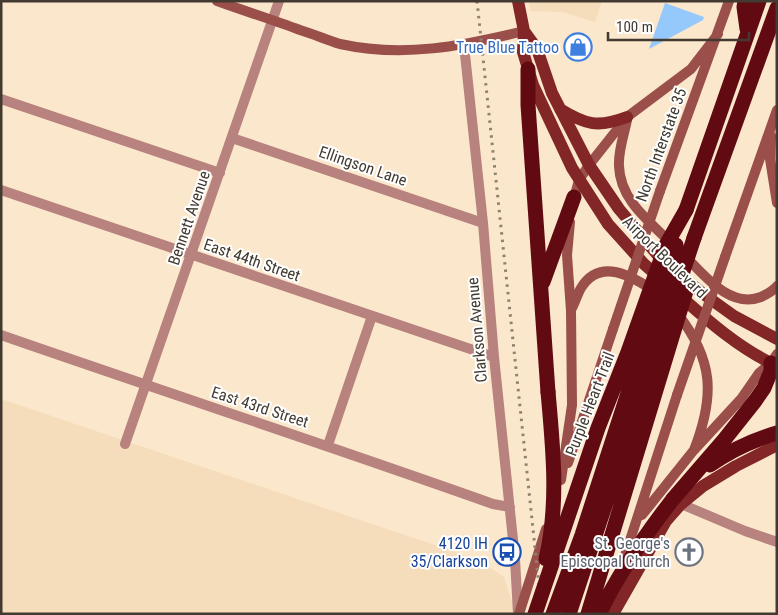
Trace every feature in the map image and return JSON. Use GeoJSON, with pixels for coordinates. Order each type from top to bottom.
{"type":"FeatureCollection","features":[{"type":"Feature","properties":{"kind":"highway"},"geometry":{"type":"LineString","coordinates":[[745,1],[744,7],[748,34]]}},
{"type":"Feature","properties":{"kind":"highway","name":"Purple Heart Trail"},"geometry":{"type":"LineString","coordinates":[[553,614],[582,535],[673,257],[686,210],[759,1]]}},
{"type":"Feature","properties":{"kind":"highway"},"geometry":{"type":"LineString","coordinates":[[569,614],[696,234],[777,8]]}},
{"type":"Feature","properties":{"kind":"highway"},"geometry":{"type":"LineString","coordinates":[[528,69],[528,105],[554,470],[553,522],[546,560],[529,614]]}},
{"type":"Feature","properties":{"kind":"highway"},"geometry":{"type":"LineString","coordinates":[[541,287],[574,196]]}},
{"type":"Feature","properties":{"kind":"highway","name":"Purple Heart Trail"},"geometry":{"type":"LineString","coordinates":[[535,614],[595,436],[628,352],[666,246],[686,210]]}},
{"type":"Feature","properties":{"kind":"highway"},"geometry":{"type":"LineString","coordinates":[[588,614],[695,262],[696,234]]}},
{"type":"Feature","properties":{"kind":"highway"},"geometry":{"type":"LineString","coordinates":[[599,614],[628,563],[677,501],[686,484],[760,394],[775,361]]}},
{"type":"Feature","properties":{"kind":"highway"},"geometry":{"type":"LineString","coordinates":[[686,484],[728,452],[777,433]]}},
{"type":"Feature","properties":{"kind":"main road"},"geometry":{"type":"LineString","coordinates":[[217,1],[339,43],[371,49],[430,50],[464,45],[524,31]]}},
{"type":"Feature","properties":{"kind":"main road","name":"Airport Boulevard"},"geometry":{"type":"LineString","coordinates":[[518,1],[524,31],[523,52],[537,98],[579,180],[608,224],[644,264],[701,315],[730,337],[775,361]]}},
{"type":"Feature","properties":{"kind":"main road","name":"North Interstate 35"},"geometry":{"type":"LineString","coordinates":[[518,614],[561,480],[660,192],[729,1]]}},
{"type":"Feature","properties":{"kind":"main road","name":"Airport Boulevard"},"geometry":{"type":"LineString","coordinates":[[524,31],[537,49],[559,109],[589,165],[619,209],[662,258],[702,294],[734,316],[777,339]]}},
{"type":"Feature","properties":{"kind":"main road"},"geometry":{"type":"LineString","coordinates":[[561,480],[572,405],[571,311],[567,255],[568,232],[574,196],[579,180],[628,117],[691,69],[718,34]]}},
{"type":"Feature","properties":{"kind":"main road"},"geometry":{"type":"LineString","coordinates":[[559,109],[581,121],[591,124],[609,123],[628,117]]}},
{"type":"Feature","properties":{"kind":"main road"},"geometry":{"type":"LineString","coordinates":[[608,614],[628,544],[638,519],[677,395],[777,110]]}},
{"type":"Feature","properties":{"kind":"main road"},"geometry":{"type":"LineString","coordinates":[[628,117],[620,155],[620,178],[624,190],[640,212],[706,278],[729,295],[739,299],[757,298],[766,295],[777,286]]}},
{"type":"Feature","properties":{"kind":"main road"},"geometry":{"type":"LineString","coordinates":[[771,125],[770,159],[777,203]]}},
{"type":"Feature","properties":{"kind":"main road"},"geometry":{"type":"LineString","coordinates":[[571,311],[588,280],[595,275],[607,271],[624,273],[641,282],[668,302],[693,336],[701,354],[708,382],[707,409],[694,450]]}},
{"type":"Feature","properties":{"kind":"main road"},"geometry":{"type":"LineString","coordinates":[[638,519],[694,450],[741,399],[759,373],[775,361]]}},
{"type":"Feature","properties":{"kind":"main road"},"geometry":{"type":"LineString","coordinates":[[613,614],[677,501],[736,466],[777,445]]}},
{"type":"Feature","properties":{"kind":"street","name":"Bennett Avenue"},"geometry":{"type":"LineString","coordinates":[[125,444],[279,1]]}},
{"type":"Feature","properties":{"kind":"street","name":"Clarkson Avenue"},"geometry":{"type":"LineString","coordinates":[[464,45],[515,559],[518,614]]}},
{"type":"Feature","properties":{"kind":"street"},"geometry":{"type":"LineString","coordinates":[[1,99],[220,173]]}},
{"type":"Feature","properties":{"kind":"street","name":"Ellingson Lane"},"geometry":{"type":"LineString","coordinates":[[232,138],[483,223]]}},
{"type":"Feature","properties":{"kind":"street","name":"East 44th Street"},"geometry":{"type":"LineString","coordinates":[[1,190],[494,357]]}},
{"type":"Feature","properties":{"kind":"street"},"geometry":{"type":"LineString","coordinates":[[328,445],[372,316]]}},
{"type":"Feature","properties":{"kind":"street","name":"East 43rd Street"},"geometry":{"type":"LineString","coordinates":[[1,335],[328,445],[493,504],[510,507]]}},
{"type":"Feature","properties":{"kind":"street"},"geometry":{"type":"LineString","coordinates":[[677,501],[745,531],[777,542]]}},
{"type":"Feature","properties":{"kind":"shaded area"},"geometry":{"type":"Polygon","coordinates":[[[529,1],[602,1],[595,22],[563,12],[530,11],[529,1]]]}},
{"type":"Feature","properties":{"kind":"shaded area"},"geometry":{"type":"Polygon","coordinates":[[[1,399],[479,560],[504,577],[514,608],[512,614],[1,614],[1,399]]]}},
{"type":"Feature","properties":{"kind":"water"},"geometry":{"type":"Polygon","coordinates":[[[665,3],[704,17],[703,20],[649,49],[665,3]]]}},
{"type":"Feature","properties":{"kind":"railway"},"geometry":{"type":"LineString","coordinates":[[477,1],[542,614]]}},
{"type":"Feature","properties":{"kind":"place","name":"True Blue Tattoo"},"geometry":{"type":"Point","coordinates":[578,47]}},
{"type":"Feature","properties":{"kind":"place","name":"4120 IH 35/Clarkson"},"geometry":{"type":"Point","coordinates":[507,552]}},
{"type":"Feature","properties":{"kind":"place","name":"St. George's Episcopal Church"},"geometry":{"type":"Point","coordinates":[689,552]}}]}
